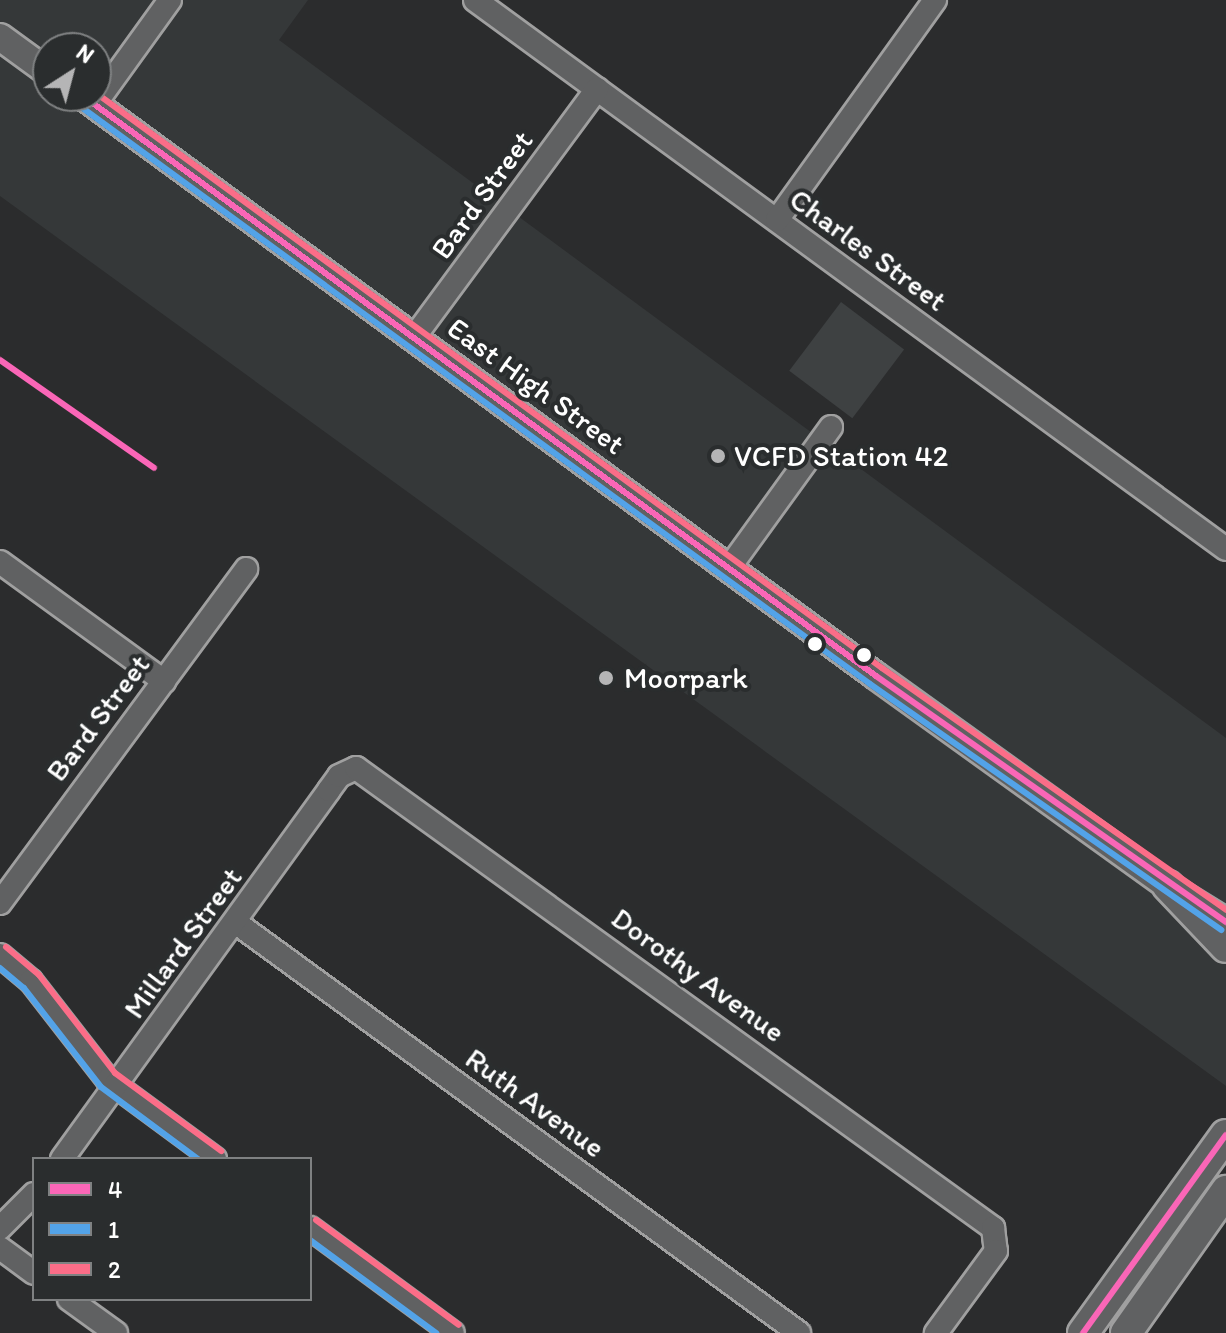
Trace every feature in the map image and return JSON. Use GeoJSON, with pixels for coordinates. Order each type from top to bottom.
{"type":"FeatureCollection","features":[{"type":"Feature","properties":{"kind":"main road"},"geometry":{"type":"LineString","coordinates":[[1168,886],[1226,947]]}},
{"type":"Feature","properties":{"kind":"main road"},"geometry":{"type":"LineString","coordinates":[[1083,1333],[1226,1135]]}},
{"type":"Feature","properties":{"kind":"main road"},"geometry":{"type":"LineString","coordinates":[[1126,1333],[1226,1191]]}},
{"type":"Feature","properties":{"kind":"street"},"geometry":{"type":"LineString","coordinates":[[112,72],[170,0]]}},
{"type":"Feature","properties":{"kind":"street","name":"Charles Street"},"geometry":{"type":"LineString","coordinates":[[475,0],[1226,549]]}},
{"type":"Feature","properties":{"kind":"street"},"geometry":{"type":"LineString","coordinates":[[777,220],[935,0]]}},
{"type":"Feature","properties":{"kind":"street"},"geometry":{"type":"LineString","coordinates":[[0,37],[32,60]]}},
{"type":"Feature","properties":{"kind":"street","name":"Bard Street"},"geometry":{"type":"LineString","coordinates":[[415,336],[597,89]]}},
{"type":"Feature","properties":{"kind":"street","name":"East High Street"},"geometry":{"type":"LineString","coordinates":[[106,112],[1168,886],[1226,922]]}},
{"type":"Feature","properties":{"kind":"street"},"geometry":{"type":"LineString","coordinates":[[729,568],[831,427]]}},
{"type":"Feature","properties":{"kind":"street"},"geometry":{"type":"LineString","coordinates":[[0,562],[164,681]]}},
{"type":"Feature","properties":{"kind":"street","name":"Bard Street"},"geometry":{"type":"LineString","coordinates":[[0,903],[246,569]]}},
{"type":"Feature","properties":{"kind":"street","name":"Millard Street"},"geometry":{"type":"LineString","coordinates":[[64,1157],[339,776],[356,768]]}},
{"type":"Feature","properties":{"kind":"street","name":"Dorothy Avenue"},"geometry":{"type":"LineString","coordinates":[[356,768],[972,1209],[997,1237],[990,1262],[936,1333]]}},
{"type":"Feature","properties":{"kind":"street","name":"Ruth Avenue"},"geometry":{"type":"LineString","coordinates":[[235,922],[799,1333]]}},
{"type":"Feature","properties":{"kind":"street"},"geometry":{"type":"LineString","coordinates":[[0,955],[31,981],[92,1063],[117,1087],[212,1157]]}},
{"type":"Feature","properties":{"kind":"street"},"geometry":{"type":"LineString","coordinates":[[0,1228],[32,1196]]}},
{"type":"Feature","properties":{"kind":"street"},"geometry":{"type":"LineString","coordinates":[[312,1229],[453,1333]]}},
{"type":"Feature","properties":{"kind":"street"},"geometry":{"type":"LineString","coordinates":[[0,1248],[32,1272]]}},
{"type":"Feature","properties":{"kind":"street"},"geometry":{"type":"LineString","coordinates":[[72,1301],[116,1333]]}},
{"type":"Feature","properties":{"kind":"shaded area"},"geometry":{"type":"Polygon","coordinates":[[[0,0],[308,0],[279,40],[1226,738],[1226,1086],[0,196],[0,0]]]}},
{"type":"Feature","properties":{"kind":"shaded area"},"geometry":{"type":"Polygon","coordinates":[[[841,302],[904,350],[852,418],[789,371],[841,302]]]}},
{"type":"Feature","properties":{"kind":"transit line","name":"2"},"geometry":{"type":"LineString","coordinates":[[112,105],[882,668],[1226,910]]}},
{"type":"Feature","properties":{"kind":"transit line","name":"1"},"geometry":{"type":"LineString","coordinates":[[88,112],[870,684],[1221,930]]}},
{"type":"Feature","properties":{"kind":"transit line","name":"4"},"geometry":{"type":"LineString","coordinates":[[105,112],[876,676],[1226,922]]}},
{"type":"Feature","properties":{"kind":"transit line","name":"4"},"geometry":{"type":"LineString","coordinates":[[0,360],[154,468]]}},
{"type":"Feature","properties":{"kind":"transit line","name":"2"},"geometry":{"type":"LineString","coordinates":[[6,947],[39,975],[115,1073],[221,1151]]}},
{"type":"Feature","properties":{"kind":"transit line","name":"1"},"geometry":{"type":"LineString","coordinates":[[0,968],[24,988],[101,1087],[195,1157]]}},
{"type":"Feature","properties":{"kind":"transit line","name":"4"},"geometry":{"type":"LineString","coordinates":[[1083,1333],[1226,1135]]}},
{"type":"Feature","properties":{"kind":"transit line","name":"2"},"geometry":{"type":"LineString","coordinates":[[316,1220],[459,1325]]}},
{"type":"Feature","properties":{"kind":"transit line","name":"1"},"geometry":{"type":"LineString","coordinates":[[312,1241],[436,1333]]}},
{"type":"Feature","properties":{"kind":"place","name":"VCFD Station 42"},"geometry":{"type":"Point","coordinates":[718,456]}},
{"type":"Feature","properties":{"kind":"place","name":"Moorpark"},"geometry":{"type":"Point","coordinates":[606,678]}}]}
